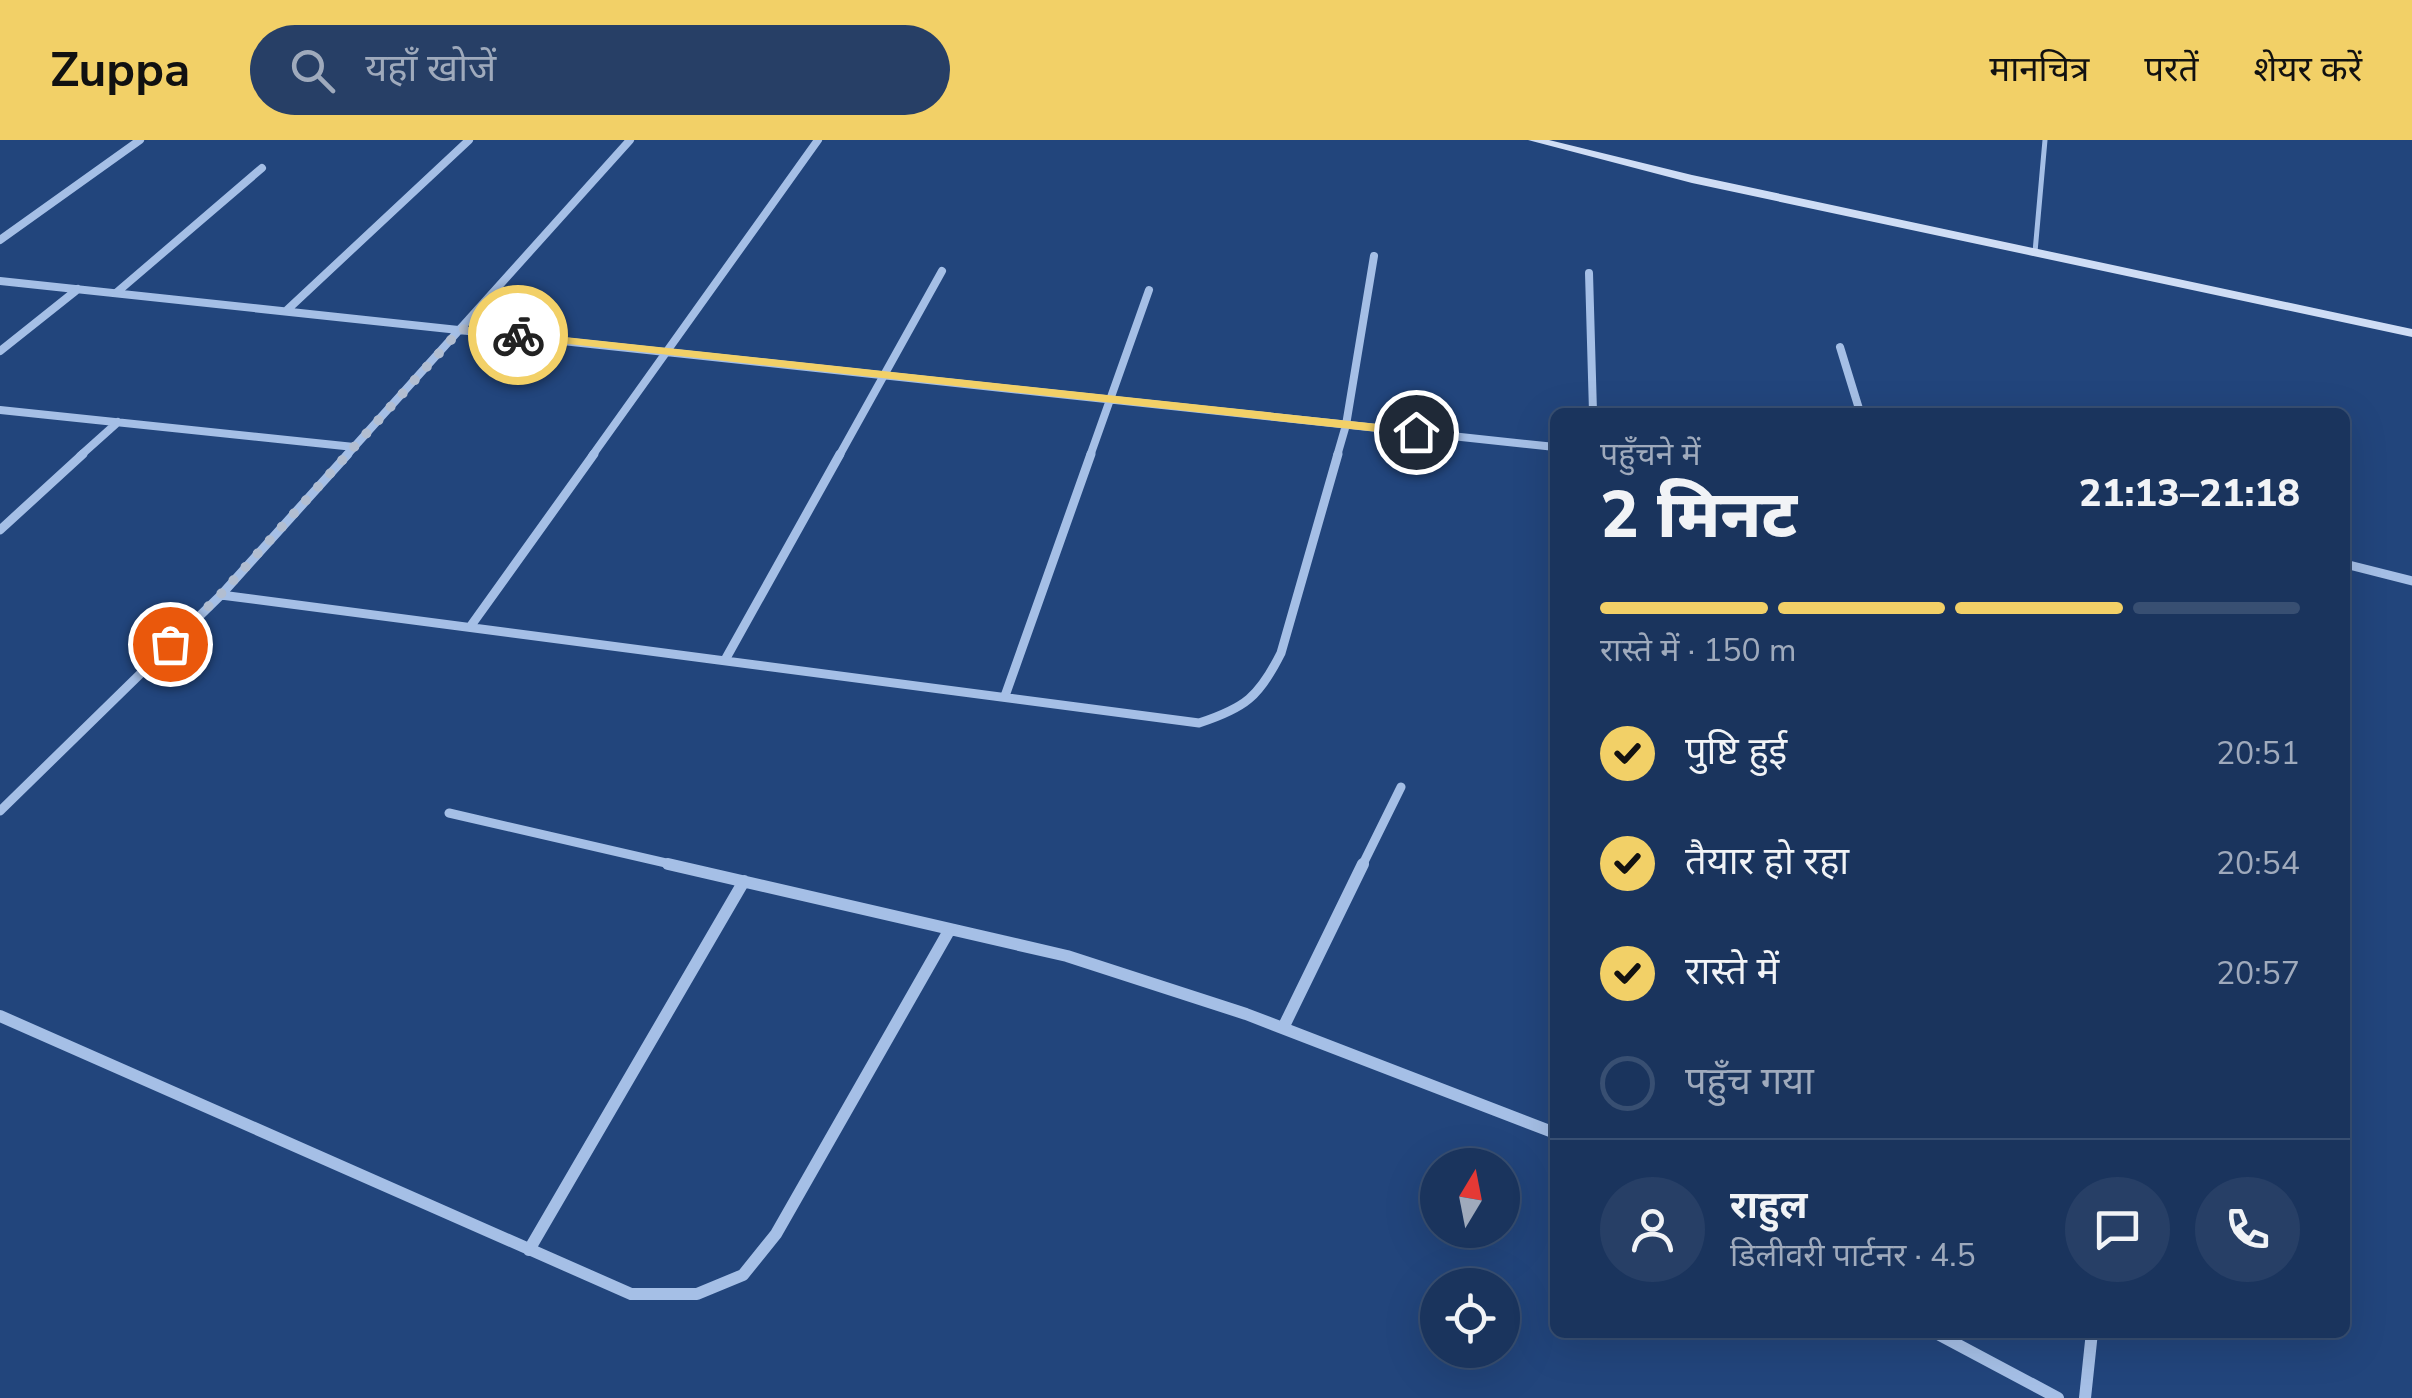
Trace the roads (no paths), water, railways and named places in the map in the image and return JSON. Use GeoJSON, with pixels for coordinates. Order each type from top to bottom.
{"type":"FeatureCollection","features":[{"type":"Feature","properties":{"kind":"main road"},"geometry":{"type":"LineString","coordinates":[[1534,140],[1692,179],[2412,333]]}},
{"type":"Feature","properties":{"kind":"street"},"geometry":{"type":"LineString","coordinates":[[0,240],[140,140]]}},
{"type":"Feature","properties":{"kind":"street"},"geometry":{"type":"LineString","coordinates":[[286,311],[469,140]]}},
{"type":"Feature","properties":{"kind":"street"},"geometry":{"type":"LineString","coordinates":[[0,811],[221,594],[630,140]]}},
{"type":"Feature","properties":{"kind":"street"},"geometry":{"type":"LineString","coordinates":[[470,626],[818,140]]}},
{"type":"Feature","properties":{"kind":"street"},"geometry":{"type":"LineString","coordinates":[[116,293],[262,168]]}},
{"type":"Feature","properties":{"kind":"street"},"geometry":{"type":"LineString","coordinates":[[221,594],[1199,722],[1240,710],[1264,688],[1281,653],[1346,424],[1374,256]]}},
{"type":"Feature","properties":{"kind":"street"},"geometry":{"type":"LineString","coordinates":[[725,660],[942,272]]}},
{"type":"Feature","properties":{"kind":"street"},"geometry":{"type":"LineString","coordinates":[[1589,273],[1593,408]]}},
{"type":"Feature","properties":{"kind":"street"},"geometry":{"type":"LineString","coordinates":[[0,281],[1550,447]]}},
{"type":"Feature","properties":{"kind":"street"},"geometry":{"type":"LineString","coordinates":[[0,351],[78,289]]}},
{"type":"Feature","properties":{"kind":"street"},"geometry":{"type":"LineString","coordinates":[[1004,696],[1149,290]]}},
{"type":"Feature","properties":{"kind":"street"},"geometry":{"type":"LineString","coordinates":[[1840,348],[1859,408]]}},
{"type":"Feature","properties":{"kind":"street"},"geometry":{"type":"LineString","coordinates":[[0,410],[354,447]]}},
{"type":"Feature","properties":{"kind":"street"},"geometry":{"type":"LineString","coordinates":[[0,530],[118,422]]}},
{"type":"Feature","properties":{"kind":"street"},"geometry":{"type":"LineString","coordinates":[[2350,565],[2412,581]]}},
{"type":"Feature","properties":{"kind":"street"},"geometry":{"type":"LineString","coordinates":[[1283,1028],[1401,787]]}},
{"type":"Feature","properties":{"kind":"street"},"geometry":{"type":"LineString","coordinates":[[449,813],[1067,956],[1283,1028],[1550,1132]]}},
{"type":"Feature","properties":{"kind":"street"},"geometry":{"type":"LineString","coordinates":[[529,1250],[744,881]]}},
{"type":"Feature","properties":{"kind":"street"},"geometry":{"type":"LineString","coordinates":[[0,1016],[631,1294],[697,1294],[742,1276],[776,1234],[950,929]]}},
{"type":"Feature","properties":{"kind":"street"},"geometry":{"type":"LineString","coordinates":[[1945,1338],[2058,1398]]}},
{"type":"Feature","properties":{"kind":"street"},"geometry":{"type":"LineString","coordinates":[[2085,1398],[2091,1338]]}},
{"type":"Feature","properties":{"kind":"lane"},"geometry":{"type":"LineString","coordinates":[[2035,252],[2040,154],[2045,140]]}}]}
